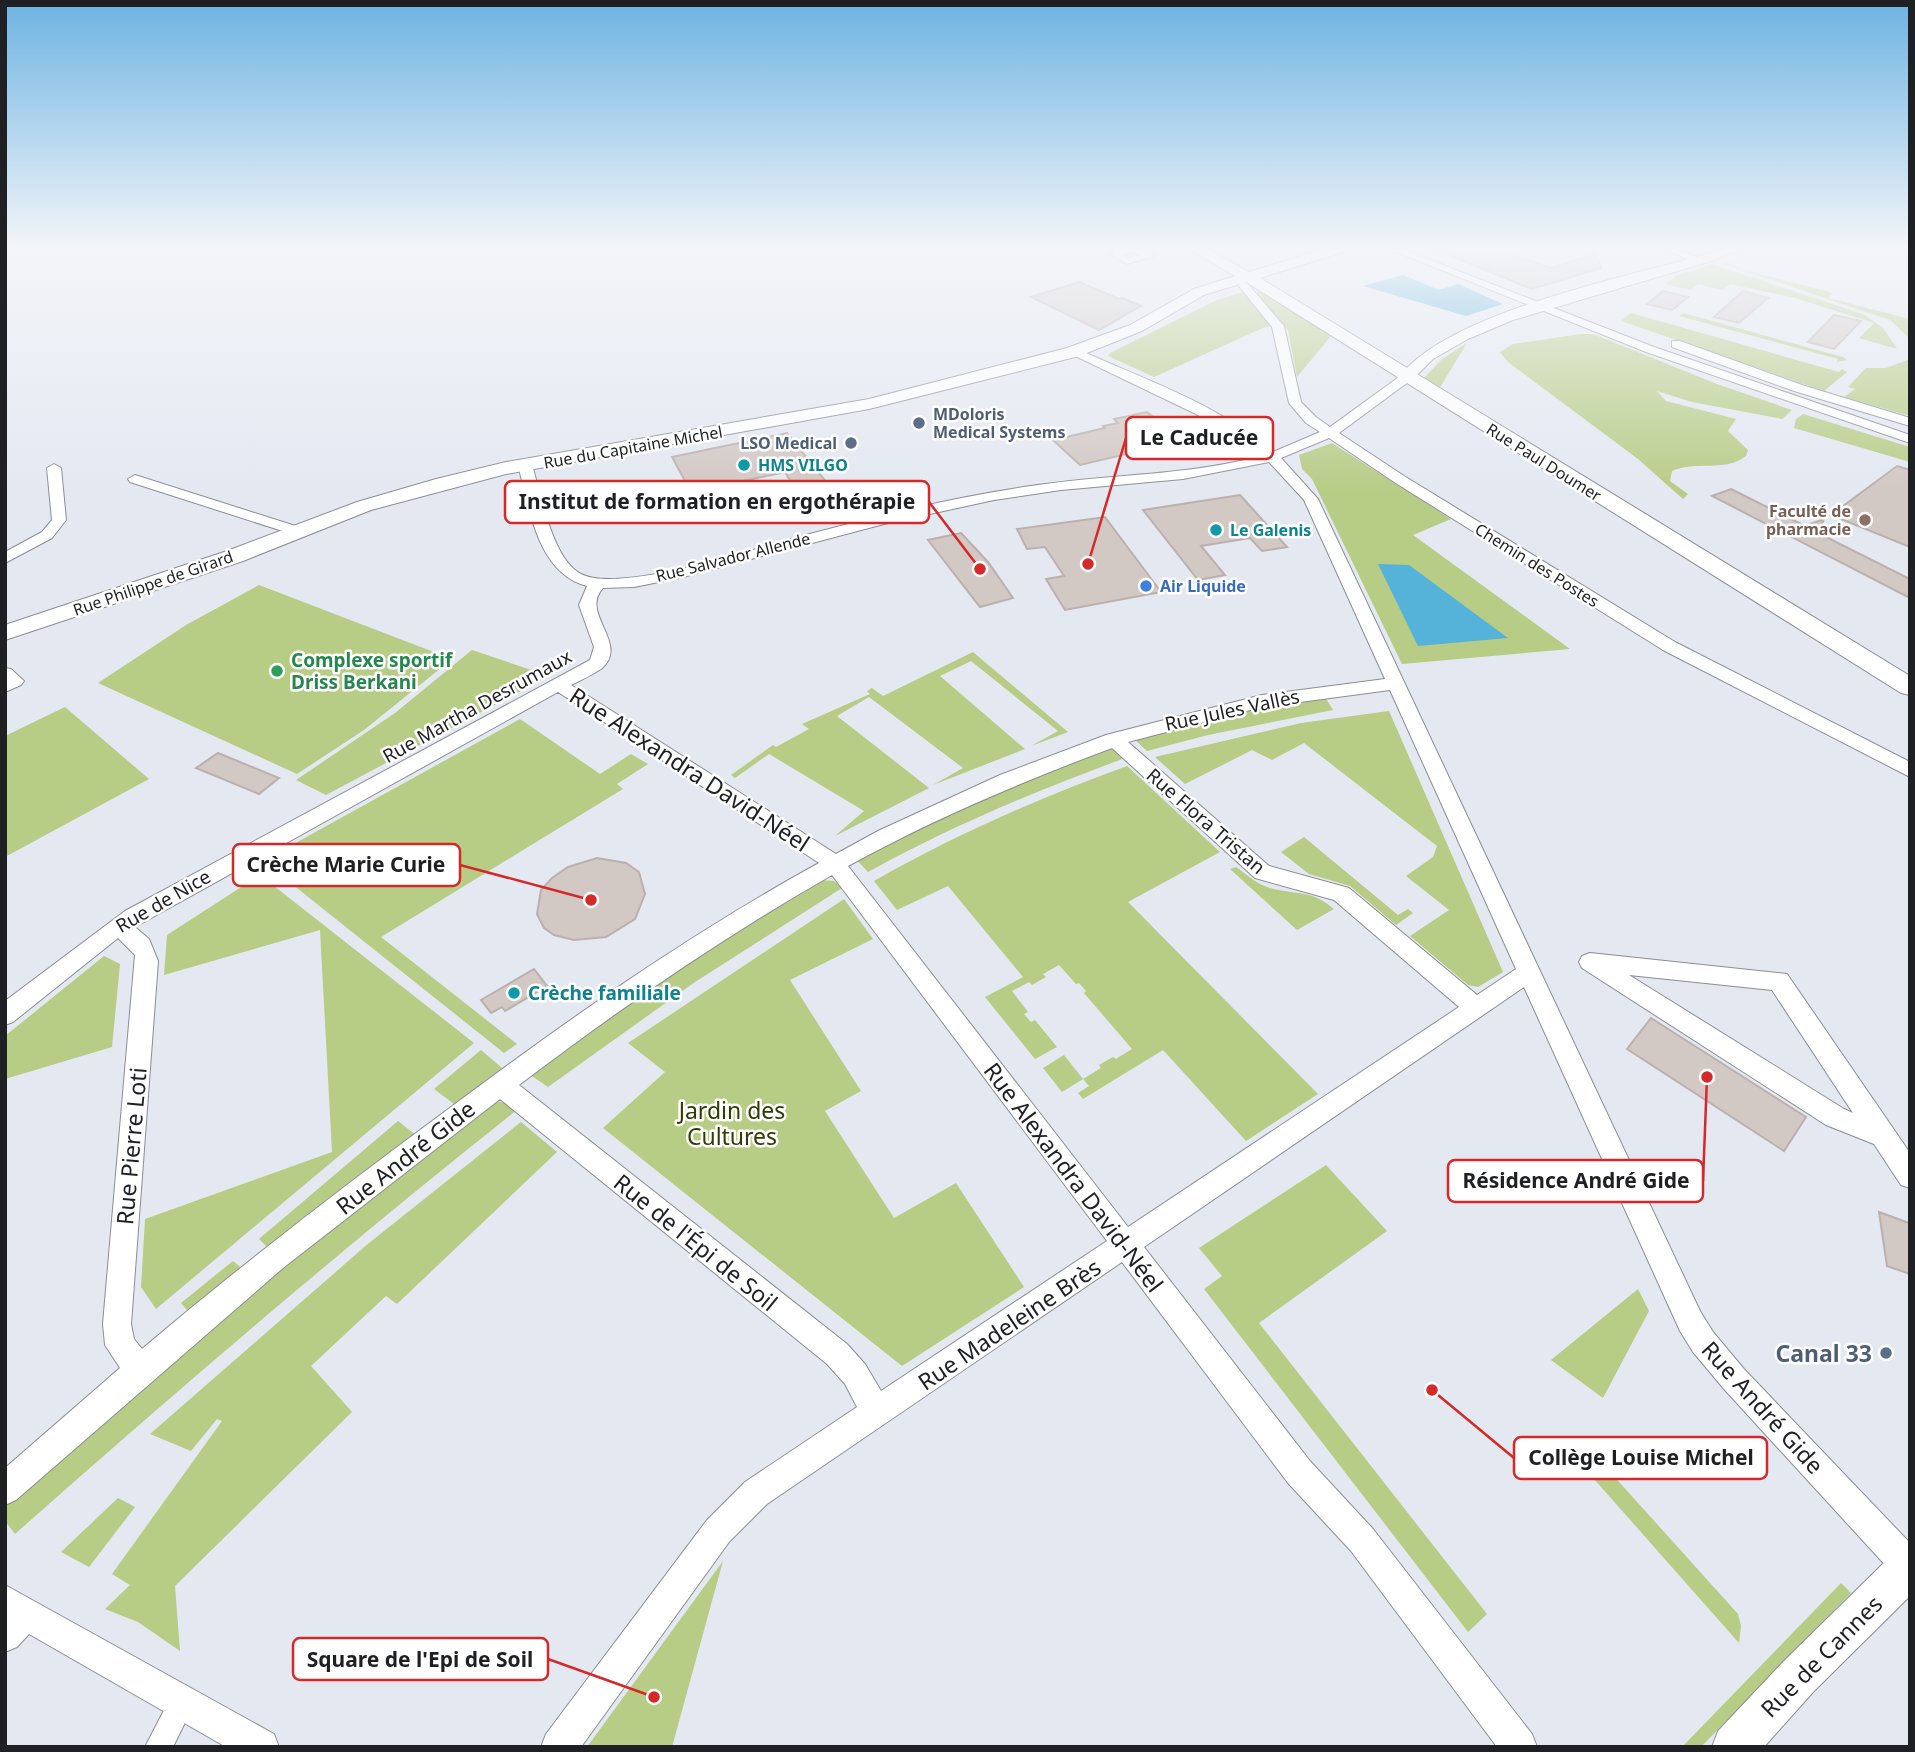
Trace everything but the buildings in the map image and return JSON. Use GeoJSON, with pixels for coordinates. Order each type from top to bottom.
{"type":"FeatureCollection","features":[{"type":"Feature","properties":{"kind":"main road","name":"Rue du Capitaine Michel"},"geometry":{"type":"LineString","coordinates":[[300,532],[415,490],[525,465],[869,404],[1073,352],[1130,331]]}},
{"type":"Feature","properties":{"kind":"main road","name":"Rue Paul Doumer"},"geometry":{"type":"LineString","coordinates":[[1334,331],[1588,491],[1683,545],[1910,687]]}},
{"type":"Feature","properties":{"kind":"main road","name":"Rue Philippe de Girard"},"geometry":{"type":"LineString","coordinates":[[5,633],[300,532]]}},
{"type":"Feature","properties":{"kind":"street","name":"Chemin des Postes"},"geometry":{"type":"LineString","coordinates":[[1279,331],[1295,403],[1311,420],[1669,646],[1910,770]]}},
{"type":"Feature","properties":{"kind":"street"},"geometry":{"type":"LineString","coordinates":[[1407,377],[1417,365],[1456,339],[1474,331]]}},
{"type":"Feature","properties":{"kind":"street"},"geometry":{"type":"LineString","coordinates":[[1600,331],[1814,409],[1910,439]]}},
{"type":"Feature","properties":{"kind":"street"},"geometry":{"type":"LineString","coordinates":[[1658,338],[1827,398],[1910,422]]}},
{"type":"Feature","properties":{"kind":"street"},"geometry":{"type":"LineString","coordinates":[[1073,352],[1215,420],[1272,457],[1293,476],[1311,499],[1397,683]]}},
{"type":"Feature","properties":{"kind":"street","name":"Rue Salvador Allende"},"geometry":{"type":"LineString","coordinates":[[525,465],[561,566],[576,578],[623,582],[658,576],[910,512],[973,499],[1069,485],[1193,472],[1272,457],[1331,433],[1365,413],[1407,377]]}},
{"type":"Feature","properties":{"kind":"street"},"geometry":{"type":"LineString","coordinates":[[5,558],[47,535],[59,520],[61,514],[54,468]]}},
{"type":"Feature","properties":{"kind":"street"},"geometry":{"type":"LineString","coordinates":[[135,479],[300,532]]}},
{"type":"Feature","properties":{"kind":"street","name":"Rue Martha Desrumaux"},"geometry":{"type":"LineString","coordinates":[[372,787],[596,664],[603,656],[604,647],[587,604],[589,596],[600,582]]}},
{"type":"Feature","properties":{"kind":"street"},"geometry":{"type":"LineString","coordinates":[[5,673],[15,681],[5,686]]}},
{"type":"Feature","properties":{"kind":"street","name":"Rue Jules Vallès"},"geometry":{"type":"LineString","coordinates":[[833,863],[968,793],[1113,739],[1258,702],[1397,683]]}},
{"type":"Feature","properties":{"kind":"street","name":"Rue André Gide"},"geometry":{"type":"LineString","coordinates":[[1397,683],[1678,1299],[1703,1342],[1910,1567]]}},
{"type":"Feature","properties":{"kind":"street","name":"Rue Alexandra David-Néel"},"geometry":{"type":"LineString","coordinates":[[559,685],[833,863],[1299,1472],[1362,1540],[1519,1747]]}},
{"type":"Feature","properties":{"kind":"street","name":"Rue Flora Tristan"},"geometry":{"type":"LineString","coordinates":[[1113,739],[1262,873],[1279,879],[1324,887],[1341,894],[1476,1008]]}},
{"type":"Feature","properties":{"kind":"street","name":"Rue de Nice"},"geometry":{"type":"LineString","coordinates":[[5,1015],[117,927],[372,787]]}},
{"type":"Feature","properties":{"kind":"street","name":"Rue André Gide"},"geometry":{"type":"LineString","coordinates":[[5,1489],[274,1258],[499,1084],[655,974],[833,863]]}},
{"type":"Feature","properties":{"kind":"street","name":"Rue Pierre Loti"},"geometry":{"type":"LineString","coordinates":[[117,927],[134,937],[144,949],[147,961],[117,1324],[120,1345],[141,1371]]}},
{"type":"Feature","properties":{"kind":"street"},"geometry":{"type":"LineString","coordinates":[[1884,1136],[1835,1117],[1590,962],[1779,981],[1884,1136],[1910,1176]]}},
{"type":"Feature","properties":{"kind":"street","name":"Rue Madeleine Brès"},"geometry":{"type":"LineString","coordinates":[[559,1747],[730,1516],[756,1493],[1528,973]]}},
{"type":"Feature","properties":{"kind":"street","name":"Rue de l'Épi de Soil"},"geometry":{"type":"LineString","coordinates":[[499,1084],[837,1354],[855,1374],[877,1413]]}},
{"type":"Feature","properties":{"kind":"street","name":"Rue de Cannes"},"geometry":{"type":"LineString","coordinates":[[1734,1747],[1799,1676],[1910,1567]]}},
{"type":"Feature","properties":{"kind":"street"},"geometry":{"type":"LineString","coordinates":[[12,1617],[183,1700],[261,1747]]}},
{"type":"Feature","properties":{"kind":"street"},"geometry":{"type":"LineString","coordinates":[[158,1747],[183,1700]]}},
{"type":"Feature","properties":{"kind":"green space"},"geometry":{"type":"Polygon","coordinates":[[[1155,331],[1257,331],[1154,377],[1108,356],[1155,331]]]}},
{"type":"Feature","properties":{"kind":"green space"},"geometry":{"type":"Polygon","coordinates":[[[1288,331],[1323,331],[1331,336],[1297,377],[1288,331]]]}},
{"type":"Feature","properties":{"kind":"green space"},"geometry":{"type":"Polygon","coordinates":[[[1649,331],[1694,331],[1847,372],[1824,391],[1649,331]]]}},
{"type":"Feature","properties":{"kind":"green space"},"geometry":{"type":"Polygon","coordinates":[[[1734,331],[1748,331],[1847,360],[1836,362],[1838,359],[1734,331]]]}},
{"type":"Feature","properties":{"kind":"green space"},"geometry":{"type":"Polygon","coordinates":[[[1866,331],[1885,331],[1897,349],[1859,338],[1866,331]]]}},
{"type":"Feature","properties":{"kind":"green space"},"geometry":{"type":"Polygon","coordinates":[[[1901,331],[1910,331],[1910,339],[1901,331]]]}},
{"type":"Feature","properties":{"kind":"green space"},"geometry":{"type":"Polygon","coordinates":[[[1593,334],[1717,384],[1792,410],[1782,419],[1692,402],[1657,391],[1666,401],[1736,419],[1728,431],[1748,450],[1746,456],[1729,464],[1691,466],[1672,471],[1670,481],[1688,494],[1683,499],[1638,459],[1508,362],[1500,352],[1513,344],[1593,334]]]}},
{"type":"Feature","properties":{"kind":"green space"},"geometry":{"type":"Polygon","coordinates":[[[1467,343],[1439,389],[1423,379],[1442,359],[1467,343]]]}},
{"type":"Feature","properties":{"kind":"green space"},"geometry":{"type":"Polygon","coordinates":[[[1910,359],[1910,416],[1844,397],[1855,389],[1848,387],[1866,368],[1886,368],[1910,359]]]}},
{"type":"Feature","properties":{"kind":"green space"},"geometry":{"type":"Polygon","coordinates":[[[1803,414],[1910,447],[1910,462],[1794,428],[1796,419],[1803,414]]]}},
{"type":"Feature","properties":{"kind":"green space"},"geometry":{"type":"Polygon","coordinates":[[[1332,443],[1451,519],[1413,535],[1570,649],[1402,664],[1312,479],[1302,469],[1299,455],[1332,443]]]}},
{"type":"Feature","properties":{"kind":"green space","name":"Complexe sportif Driss Berkani"},"geometry":{"type":"Polygon","coordinates":[[[259,585],[452,659],[364,730],[297,774],[98,683],[186,625],[259,585]]]}},
{"type":"Feature","properties":{"kind":"green space"},"geometry":{"type":"Polygon","coordinates":[[[472,650],[549,676],[326,795],[296,780],[395,713],[472,650]]]}},
{"type":"Feature","properties":{"kind":"green space"},"geometry":{"type":"Polygon","coordinates":[[[973,652],[1068,732],[1031,746],[1058,731],[971,661],[940,676],[1025,749],[933,785],[963,768],[869,697],[837,716],[929,788],[835,836],[864,811],[769,754],[735,778],[731,775],[773,745],[776,747],[809,729],[802,724],[870,694],[867,691],[872,688],[883,696],[973,652]]]}},
{"type":"Feature","properties":{"kind":"green space"},"geometry":{"type":"Polygon","coordinates":[[[1325,697],[1333,710],[1208,735],[1147,751],[1134,739],[1230,714],[1325,697]]]}},
{"type":"Feature","properties":{"kind":"green space"},"geometry":{"type":"Polygon","coordinates":[[[65,707],[149,779],[5,857],[5,736],[65,707]]]}},
{"type":"Feature","properties":{"kind":"green space"},"geometry":{"type":"Polygon","coordinates":[[[1389,711],[1503,972],[1478,987],[1468,985],[1410,936],[1449,910],[1406,876],[1433,857],[1437,846],[1304,743],[1272,760],[1252,750],[1185,784],[1155,757],[1301,723],[1389,711]]]}},
{"type":"Feature","properties":{"kind":"green space"},"geometry":{"type":"Polygon","coordinates":[[[520,719],[600,774],[631,754],[648,764],[617,784],[623,789],[381,937],[517,1044],[504,1053],[263,861],[520,719]]]}},
{"type":"Feature","properties":{"kind":"green space"},"geometry":{"type":"Polygon","coordinates":[[[1109,748],[1125,758],[994,810],[868,872],[855,858],[968,800],[1109,748]]]}},
{"type":"Feature","properties":{"kind":"green space"},"geometry":{"type":"Polygon","coordinates":[[[1127,766],[1220,852],[1128,902],[1318,1094],[1246,1141],[1163,1050],[1083,1099],[1078,1093],[1089,1086],[1083,1079],[1101,1068],[1099,1065],[1132,1049],[1084,993],[1086,991],[1079,983],[1076,984],[1059,965],[1043,974],[1046,977],[1032,985],[1029,982],[1012,991],[1028,1012],[1024,1014],[1031,1022],[1035,1020],[1057,1047],[1035,1059],[985,997],[1023,977],[948,886],[897,910],[874,881],[998,818],[1127,766]]]}},
{"type":"Feature","properties":{"kind":"green space"},"geometry":{"type":"Polygon","coordinates":[[[1304,837],[1398,915],[1408,909],[1413,913],[1396,925],[1350,886],[1309,874],[1281,852],[1304,837]]]}},
{"type":"Feature","properties":{"kind":"green space"},"geometry":{"type":"Polygon","coordinates":[[[1236,867],[1265,886],[1311,896],[1334,909],[1297,930],[1230,869],[1236,867]]]}},
{"type":"Feature","properties":{"kind":"green space"},"geometry":{"type":"Polygon","coordinates":[[[260,875],[474,1043],[156,1309],[141,1287],[145,1219],[332,1152],[320,930],[164,975],[167,935],[260,875]]]}},
{"type":"Feature","properties":{"kind":"green space"},"geometry":{"type":"Polygon","coordinates":[[[821,880],[834,881],[842,888],[695,982],[548,1087],[529,1074],[657,982],[821,880]]]}},
{"type":"Feature","properties":{"kind":"green space","name":"Jardin des Cultures"},"geometry":{"type":"Polygon","coordinates":[[[844,899],[873,939],[790,980],[861,1091],[825,1111],[894,1218],[956,1183],[1024,1287],[902,1366],[603,1128],[665,1072],[628,1043],[844,899]]]}},
{"type":"Feature","properties":{"kind":"green space"},"geometry":{"type":"Polygon","coordinates":[[[104,956],[120,964],[112,1047],[5,1079],[5,1036],[104,956]]]}},
{"type":"Feature","properties":{"kind":"green space"},"geometry":{"type":"Polygon","coordinates":[[[481,1050],[502,1068],[454,1104],[434,1089],[481,1050]]]}},
{"type":"Feature","properties":{"kind":"green space"},"geometry":{"type":"Polygon","coordinates":[[[1064,1055],[1083,1079],[1062,1092],[1043,1068],[1064,1055]]]}},
{"type":"Feature","properties":{"kind":"green space"},"geometry":{"type":"Polygon","coordinates":[[[495,1101],[507,1103],[517,1110],[263,1319],[15,1534],[5,1521],[5,1505],[191,1342],[343,1214],[495,1101]]]}},
{"type":"Feature","properties":{"kind":"green space"},"geometry":{"type":"Polygon","coordinates":[[[398,1121],[417,1136],[271,1251],[259,1239],[398,1121]]]}},
{"type":"Feature","properties":{"kind":"green space"},"geometry":{"type":"Polygon","coordinates":[[[521,1122],[557,1152],[397,1304],[386,1296],[311,1366],[352,1412],[175,1586],[180,1651],[138,1622],[105,1609],[130,1585],[112,1574],[222,1421],[217,1419],[191,1451],[150,1434],[369,1243],[521,1122]]]}},
{"type":"Feature","properties":{"kind":"green space"},"geometry":{"type":"Polygon","coordinates":[[[1326,1165],[1387,1231],[1259,1323],[1487,1614],[1468,1632],[1204,1289],[1222,1276],[1199,1248],[1326,1165]]]}},
{"type":"Feature","properties":{"kind":"green space"},"geometry":{"type":"Polygon","coordinates":[[[233,1261],[246,1272],[193,1317],[181,1303],[233,1261]]]}},
{"type":"Feature","properties":{"kind":"green space"},"geometry":{"type":"Polygon","coordinates":[[[1638,1289],[1649,1311],[1603,1398],[1551,1360],[1638,1289]]]}},
{"type":"Feature","properties":{"kind":"green space"},"geometry":{"type":"Polygon","coordinates":[[[1602,1463],[1738,1614],[1741,1626],[1739,1643],[1594,1479],[1602,1463]]]}},
{"type":"Feature","properties":{"kind":"green space"},"geometry":{"type":"Polygon","coordinates":[[[118,1498],[135,1507],[89,1567],[61,1552],[118,1498]]]}},
{"type":"Feature","properties":{"kind":"green space"},"geometry":{"type":"Polygon","coordinates":[[[723,1561],[672,1747],[587,1747],[723,1561]]]}},
{"type":"Feature","properties":{"kind":"green space"},"geometry":{"type":"Polygon","coordinates":[[[1841,1583],[1851,1593],[1701,1747],[1682,1747],[1841,1583]]]}},
{"type":"Feature","properties":{"kind":"water"},"geometry":{"type":"Polygon","coordinates":[[[1378,564],[1409,565],[1508,638],[1418,646],[1378,564]]]}},
{"type":"Feature","properties":{"kind":"place","name":"MDoloris Medical Systems"},"geometry":{"type":"Point","coordinates":[919,423]}},
{"type":"Feature","properties":{"kind":"place","name":"LSO Medical"},"geometry":{"type":"Point","coordinates":[851,443]}},
{"type":"Feature","properties":{"kind":"place","name":"HMS VILGO"},"geometry":{"type":"Point","coordinates":[744,465]}},
{"type":"Feature","properties":{"kind":"place","name":"Faculté de pharmacie"},"geometry":{"type":"Point","coordinates":[1865,520]}},
{"type":"Feature","properties":{"kind":"place","name":"Le Galenis"},"geometry":{"type":"Point","coordinates":[1216,530]}},
{"type":"Feature","properties":{"kind":"place","name":"Le Caducée"},"geometry":{"type":"Point","coordinates":[1088,564]}},
{"type":"Feature","properties":{"kind":"place","name":"Institut de formation en ergothérapie"},"geometry":{"type":"Point","coordinates":[980,569]}},
{"type":"Feature","properties":{"kind":"place","name":"Air Liquide"},"geometry":{"type":"Point","coordinates":[1146,586]}},
{"type":"Feature","properties":{"kind":"place","name":"Complexe sportif Driss Berkani"},"geometry":{"type":"Point","coordinates":[277,671]}},
{"type":"Feature","properties":{"kind":"place","name":"Crèche Marie Curie"},"geometry":{"type":"Point","coordinates":[591,900]}},
{"type":"Feature","properties":{"kind":"place","name":"Crèche familiale"},"geometry":{"type":"Point","coordinates":[514,993]}},
{"type":"Feature","properties":{"kind":"place","name":"Résidence André Gide"},"geometry":{"type":"Point","coordinates":[1707,1077]}},
{"type":"Feature","properties":{"kind":"place","name":"Canal 33"},"geometry":{"type":"Point","coordinates":[1886,1353]}},
{"type":"Feature","properties":{"kind":"place","name":"Collège Louise Michel"},"geometry":{"type":"Point","coordinates":[1432,1390]}},
{"type":"Feature","properties":{"kind":"place","name":"Square de l'Epi de Soil"},"geometry":{"type":"Point","coordinates":[654,1697]}}]}
